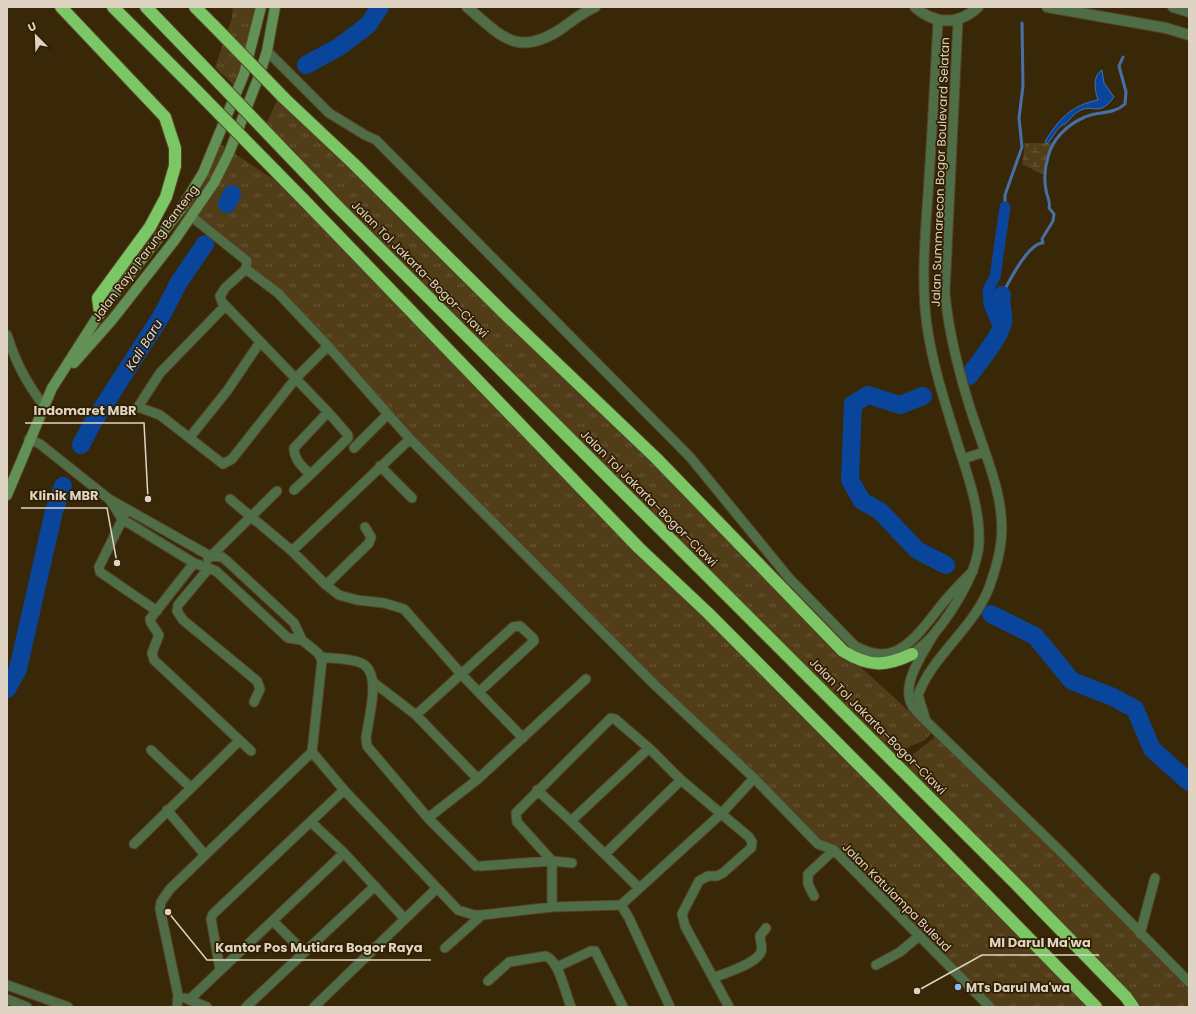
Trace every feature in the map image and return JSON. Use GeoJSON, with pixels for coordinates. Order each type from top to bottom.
{"type":"FeatureCollection","features":[{"type":"Feature","properties":{"kind":"highway"},"geometry":{"type":"LineString","coordinates":[[61,7],[165,117],[175,148],[175,166],[166,197],[150,227],[98,298],[100,313]]}},
{"type":"Feature","properties":{"kind":"highway"},"geometry":{"type":"LineString","coordinates":[[113,7],[303,199],[634,542],[708,613],[875,780],[1096,1007]]}},
{"type":"Feature","properties":{"kind":"highway","name":"Jalan Tol Jakarta–Bogor–Ciawi"},"geometry":{"type":"LineString","coordinates":[[146,7],[337,206],[1009,876],[1126,997],[1133,1007]]}},
{"type":"Feature","properties":{"kind":"highway"},"geometry":{"type":"LineString","coordinates":[[195,7],[285,100],[354,164],[504,313],[656,458],[842,651],[858,659],[877,664],[893,663],[912,654]]}},
{"type":"Feature","properties":{"kind":"main road","name":"Jalan Raya Parung Banteng"},"geometry":{"type":"LineString","coordinates":[[7,495],[52,388],[100,313],[181,208],[203,173],[244,74],[261,7]]}},
{"type":"Feature","properties":{"kind":"main road","name":"Jalan Raya Parung Banteng"},"geometry":{"type":"LineString","coordinates":[[52,388],[112,320],[192,217],[214,183],[229,153],[259,76],[267,51],[275,7]]}},
{"type":"Feature","properties":{"kind":"main road"},"geometry":{"type":"LineString","coordinates":[[100,313],[112,320]]}},
{"type":"Feature","properties":{"kind":"street"},"geometry":{"type":"LineString","coordinates":[[467,7],[509,40],[526,43],[547,38],[595,7]]}},
{"type":"Feature","properties":{"kind":"street"},"geometry":{"type":"LineString","coordinates":[[474,7],[487,24]]}},
{"type":"Feature","properties":{"kind":"street"},"geometry":{"type":"LineString","coordinates":[[915,7],[924,15],[938,21],[958,20],[970,15],[978,7]]}},
{"type":"Feature","properties":{"kind":"street"},"geometry":{"type":"LineString","coordinates":[[1047,7],[1166,28],[1189,35]]}},
{"type":"Feature","properties":{"kind":"street"},"geometry":{"type":"LineString","coordinates":[[1173,7],[1189,12]]}},
{"type":"Feature","properties":{"kind":"street","name":"Jalan Summarecon Bogor Boulevard Selatan"},"geometry":{"type":"LineString","coordinates":[[926,721],[918,695],[924,679],[977,612],[992,581],[1001,540],[997,493],[951,338],[945,292],[958,20]]}},
{"type":"Feature","properties":{"kind":"street","name":"Jalan Summarecon Bogor Boulevard Selatan"},"geometry":{"type":"LineString","coordinates":[[926,721],[913,706],[909,690],[913,670],[934,634],[955,604],[973,571],[979,544],[977,511],[931,349],[925,298],[925,244],[938,21]]}},
{"type":"Feature","properties":{"kind":"street"},"geometry":{"type":"LineString","coordinates":[[267,51],[329,113],[376,140],[685,451],[789,578],[855,646],[869,653],[881,654],[893,652],[905,646],[948,596],[973,571]]}},
{"type":"Feature","properties":{"kind":"street"},"geometry":{"type":"LineString","coordinates":[[192,217],[278,293],[328,346],[410,439],[656,686],[754,778],[722,813],[621,905],[552,907],[482,915],[468,914],[454,908],[437,888],[344,790],[312,752]]}},
{"type":"Feature","properties":{"kind":"street"},"geometry":{"type":"LineString","coordinates":[[247,265],[225,288],[220,296],[225,306],[296,378],[347,433],[348,438],[294,490]]}},
{"type":"Feature","properties":{"kind":"street"},"geometry":{"type":"LineString","coordinates":[[225,306],[160,373],[138,407],[160,415],[223,464],[228,462],[296,378],[328,346]]}},
{"type":"Feature","properties":{"kind":"street"},"geometry":{"type":"LineString","coordinates":[[7,335],[16,362],[23,376],[44,406]]}},
{"type":"Feature","properties":{"kind":"street"},"geometry":{"type":"LineString","coordinates":[[190,437],[227,391],[260,342]]}},
{"type":"Feature","properties":{"kind":"street"},"geometry":{"type":"LineString","coordinates":[[311,474],[303,469],[295,455],[294,448],[328,412]]}},
{"type":"Feature","properties":{"kind":"street"},"geometry":{"type":"LineString","coordinates":[[354,448],[388,415]]}},
{"type":"Feature","properties":{"kind":"street"},"geometry":{"type":"LineString","coordinates":[[30,439],[40,444],[107,497],[210,556],[222,557],[294,623],[302,640],[321,657],[354,661],[364,665],[370,670],[373,682],[366,744],[428,818],[478,866],[552,861],[572,863]]}},
{"type":"Feature","properties":{"kind":"street"},"geometry":{"type":"LineString","coordinates":[[292,551],[410,439]]}},
{"type":"Feature","properties":{"kind":"street"},"geometry":{"type":"LineString","coordinates":[[963,459],[984,452]]}},
{"type":"Feature","properties":{"kind":"street"},"geometry":{"type":"LineString","coordinates":[[380,466],[412,498]]}},
{"type":"Feature","properties":{"kind":"street"},"geometry":{"type":"LineString","coordinates":[[251,751],[154,660],[152,653],[159,635],[153,627],[150,619],[210,556],[277,492]]}},
{"type":"Feature","properties":{"kind":"street"},"geometry":{"type":"LineString","coordinates":[[107,497],[122,518],[223,577],[288,638],[302,640]]}},
{"type":"Feature","properties":{"kind":"street"},"geometry":{"type":"LineString","coordinates":[[230,499],[292,551],[326,585],[339,595],[357,600],[384,603],[404,609],[462,675],[523,738]]}},
{"type":"Feature","properties":{"kind":"street"},"geometry":{"type":"LineString","coordinates":[[128,509],[122,518],[99,567],[100,572],[157,611]]}},
{"type":"Feature","properties":{"kind":"street"},"geometry":{"type":"LineString","coordinates":[[326,585],[369,542],[371,537],[365,526]]}},
{"type":"Feature","properties":{"kind":"street"},"geometry":{"type":"LineString","coordinates":[[202,565],[178,605],[177,610],[183,620],[257,681],[260,690],[254,702]]}},
{"type":"Feature","properties":{"kind":"street"},"geometry":{"type":"LineString","coordinates":[[416,715],[462,675],[514,626],[520,626],[533,638],[532,644],[479,692]]}},
{"type":"Feature","properties":{"kind":"street","name":"Jalan Summarecon Bogor Boulevard Selatan"},"geometry":{"type":"LineString","coordinates":[[912,654],[934,634]]}},
{"type":"Feature","properties":{"kind":"street"},"geometry":{"type":"LineString","coordinates":[[177,1007],[178,995],[160,905],[167,892],[312,752],[322,668],[321,657]]}},
{"type":"Feature","properties":{"kind":"street"},"geometry":{"type":"LineString","coordinates":[[428,818],[478,779],[586,679]]}},
{"type":"Feature","properties":{"kind":"street"},"geometry":{"type":"LineString","coordinates":[[373,682],[416,715],[478,779]]}},
{"type":"Feature","properties":{"kind":"street"},"geometry":{"type":"LineString","coordinates":[[552,907],[552,861],[517,822],[515,817],[516,813],[537,790],[611,718],[615,719],[652,750],[682,780],[749,837],[752,845],[723,873],[717,876],[708,876],[699,881],[682,916],[729,1007]]}},
{"type":"Feature","properties":{"kind":"street"},"geometry":{"type":"LineString","coordinates":[[926,721],[1059,850],[1140,934],[1189,982]]}},
{"type":"Feature","properties":{"kind":"street"},"geometry":{"type":"LineString","coordinates":[[134,844],[166,810],[239,741]]}},
{"type":"Feature","properties":{"kind":"street"},"geometry":{"type":"LineString","coordinates":[[151,750],[190,787]]}},
{"type":"Feature","properties":{"kind":"street"},"geometry":{"type":"LineString","coordinates":[[572,821],[646,751],[652,750]]}},
{"type":"Feature","properties":{"kind":"street","name":"Jalan Katulampa Buleud"},"geometry":{"type":"LineString","coordinates":[[754,778],[818,844],[834,850],[990,1007]]}},
{"type":"Feature","properties":{"kind":"street"},"geometry":{"type":"LineString","coordinates":[[605,854],[682,780]]}},
{"type":"Feature","properties":{"kind":"street"},"geometry":{"type":"LineString","coordinates":[[220,969],[212,919],[213,914],[344,790]]}},
{"type":"Feature","properties":{"kind":"street"},"geometry":{"type":"LineString","coordinates":[[537,790],[572,821],[639,888]]}},
{"type":"Feature","properties":{"kind":"street"},"geometry":{"type":"LineString","coordinates":[[166,810],[205,855]]}},
{"type":"Feature","properties":{"kind":"street"},"geometry":{"type":"LineString","coordinates":[[311,822],[344,853],[406,919]]}},
{"type":"Feature","properties":{"kind":"street"},"geometry":{"type":"LineString","coordinates":[[814,896],[808,884],[808,874],[834,850]]}},
{"type":"Feature","properties":{"kind":"street"},"geometry":{"type":"LineString","coordinates":[[189,1000],[344,853]]}},
{"type":"Feature","properties":{"kind":"street"},"geometry":{"type":"LineString","coordinates":[[1140,934],[1156,878]]}},
{"type":"Feature","properties":{"kind":"street"},"geometry":{"type":"LineString","coordinates":[[246,1007],[375,886]]}},
{"type":"Feature","properties":{"kind":"street"},"geometry":{"type":"LineString","coordinates":[[314,1007],[437,888]]}},
{"type":"Feature","properties":{"kind":"street"},"geometry":{"type":"LineString","coordinates":[[621,905],[629,918],[670,1007]]}},
{"type":"Feature","properties":{"kind":"street"},"geometry":{"type":"LineString","coordinates":[[445,948],[482,915]]}},
{"type":"Feature","properties":{"kind":"street"},"geometry":{"type":"LineString","coordinates":[[273,921],[304,952]]}},
{"type":"Feature","properties":{"kind":"street"},"geometry":{"type":"LineString","coordinates":[[714,978],[753,961],[760,954],[762,945],[760,936],[766,928]]}},
{"type":"Feature","properties":{"kind":"street"},"geometry":{"type":"LineString","coordinates":[[876,965],[905,949],[919,936]]}},
{"type":"Feature","properties":{"kind":"street"},"geometry":{"type":"LineString","coordinates":[[556,967],[591,950],[595,951],[623,1007]]}},
{"type":"Feature","properties":{"kind":"street"},"geometry":{"type":"LineString","coordinates":[[488,981],[503,966],[516,960],[546,956],[552,959],[556,967],[570,1007]]}},
{"type":"Feature","properties":{"kind":"street"},"geometry":{"type":"LineString","coordinates":[[7,985],[54,1004],[68,1007]]}},
{"type":"Feature","properties":{"kind":"street"},"geometry":{"type":"LineString","coordinates":[[178,995],[207,1007]]}},
{"type":"Feature","properties":{"kind":"street"},"geometry":{"type":"LineString","coordinates":[[7,999],[27,1007]]}},
{"type":"Feature","properties":{"kind":"green space"},"geometry":{"type":"Polygon","coordinates":[[[233,7],[261,7],[237,88],[215,67],[232,18],[233,7]]]}},
{"type":"Feature","properties":{"kind":"green space"},"geometry":{"type":"Polygon","coordinates":[[[280,95],[843,651],[932,732],[924,741],[910,746],[899,758],[758,626],[263,130],[280,95]]]}},
{"type":"Feature","properties":{"kind":"green space"},"geometry":{"type":"Polygon","coordinates":[[[217,142],[303,199],[1096,1007],[987,1007],[834,851],[818,844],[387,415],[328,346],[255,277],[247,261],[181,209],[217,142]]]}},
{"type":"Feature","properties":{"kind":"green space"},"geometry":{"type":"Polygon","coordinates":[[[1025,143],[1052,143],[1047,156],[1044,174],[1022,165],[1025,143]]]}},
{"type":"Feature","properties":{"kind":"green space"},"geometry":{"type":"Polygon","coordinates":[[[938,735],[1189,982],[1189,1007],[1130,1007],[1004,867],[903,762],[938,735]]]}},
{"type":"Feature","properties":{"kind":"water"},"geometry":{"type":"Polygon","coordinates":[[[1102,70],[1104,83],[1114,97],[1109,103],[1100,109],[1088,108],[1077,112],[1058,129],[1047,144],[1045,142],[1055,126],[1067,114],[1081,105],[1098,100],[1095,84],[1097,76],[1102,70]]]}},
{"type":"Feature","properties":{"kind":"waterway","name":"Kali Baru"},"geometry":{"type":"LineString","coordinates":[[306,65],[339,47],[368,25],[380,7]]}},
{"type":"Feature","properties":{"kind":"waterway"},"geometry":{"type":"LineString","coordinates":[[1005,207],[1005,195],[1022,147],[1019,118],[1023,86],[1022,23]]}},
{"type":"Feature","properties":{"kind":"waterway"},"geometry":{"type":"LineString","coordinates":[[1002,295],[1025,256],[1037,244],[1043,243],[1042,239],[1053,221],[1054,214],[1049,208],[1050,204],[1046,190],[1045,178],[1047,161],[1053,144],[1067,128],[1079,120],[1090,115],[1116,110],[1125,104],[1126,92],[1119,66],[1123,57]]}},
{"type":"Feature","properties":{"kind":"waterway","name":"Kali Baru"},"geometry":{"type":"LineString","coordinates":[[227,204],[232,194]]}},
{"type":"Feature","properties":{"kind":"waterway"},"geometry":{"type":"LineString","coordinates":[[1000,330],[989,305],[988,290],[995,277],[1005,207]]}},
{"type":"Feature","properties":{"kind":"waterway","name":"Kali Baru"},"geometry":{"type":"LineString","coordinates":[[81,445],[92,424],[162,315],[179,282],[205,244]]}},
{"type":"Feature","properties":{"kind":"waterway"},"geometry":{"type":"LineString","coordinates":[[969,376],[993,343],[1001,329],[1003,323],[1001,302],[1002,295]]}},
{"type":"Feature","properties":{"kind":"waterway"},"geometry":{"type":"LineString","coordinates":[[923,396],[900,405],[868,395],[853,404],[850,480],[862,501],[880,511],[917,550],[946,565]]}},
{"type":"Feature","properties":{"kind":"waterway","name":"Kali Baru"},"geometry":{"type":"LineString","coordinates":[[7,689],[18,669],[54,511],[63,486]]}},
{"type":"Feature","properties":{"kind":"waterway"},"geometry":{"type":"LineString","coordinates":[[991,614],[1035,636],[1072,681],[1113,697],[1135,709],[1152,749],[1189,782]]}},
{"type":"Feature","properties":{"kind":"place","name":"Indomaret MBR"},"geometry":{"type":"Point","coordinates":[148,499]}},
{"type":"Feature","properties":{"kind":"place","name":"Klinik MBR"},"geometry":{"type":"Point","coordinates":[117,563]}},
{"type":"Feature","properties":{"kind":"place","name":"Kantor Pos Mutiara Bogor Raya"},"geometry":{"type":"Point","coordinates":[168,912]}},
{"type":"Feature","properties":{"kind":"place","name":"MTs Darul Ma'wa"},"geometry":{"type":"Point","coordinates":[958,987]}},
{"type":"Feature","properties":{"kind":"place","name":"MI Darul Ma'wa"},"geometry":{"type":"Point","coordinates":[917,991]}}]}
